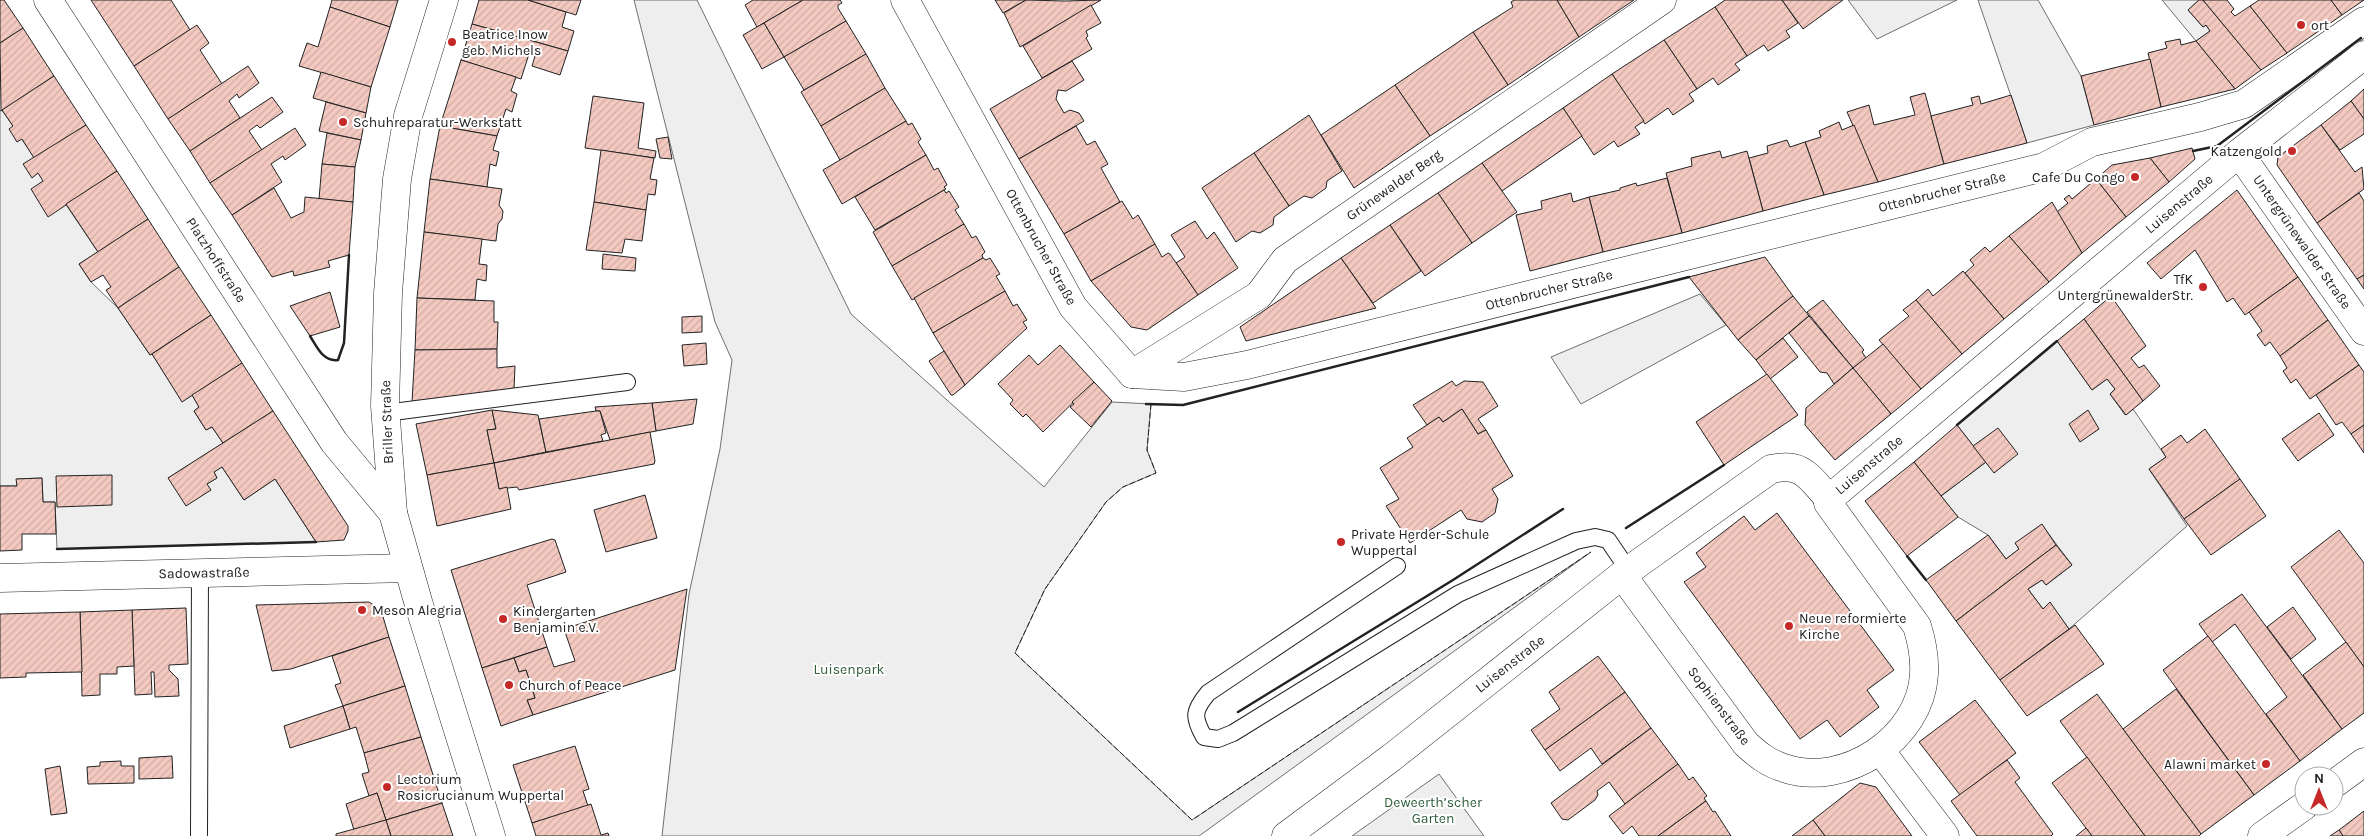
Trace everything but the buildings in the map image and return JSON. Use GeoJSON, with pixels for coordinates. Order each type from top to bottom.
{"type":"FeatureCollection","features":[{"type":"Feature","properties":{"kind":"street","name":"Platzhoffstraße"},"geometry":{"type":"LineString","coordinates":[[48,0],[334,442],[393,513]]}},
{"type":"Feature","properties":{"kind":"street","name":"Briller Straße"},"geometry":{"type":"LineString","coordinates":[[444,0],[408,116],[397,179],[385,345],[385,412],[393,513],[408,568],[491,836]]}},
{"type":"Feature","properties":{"kind":"street","name":"Ottenbrucher Straße"},"geometry":{"type":"LineString","coordinates":[[905,0],[1073,307],[1132,374],[1184,377],[1247,365],[2044,167],[2092,142],[2244,104],[2364,21]]}},
{"type":"Feature","properties":{"kind":"street","name":"Grünewalder Berg"},"geometry":{"type":"LineString","coordinates":[[1132,374],[1259,295],[1285,260],[1662,0]]}},
{"type":"Feature","properties":{"kind":"street","name":"Luisenstraße"},"geometry":{"type":"LineString","coordinates":[[1286,836],[1391,758],[1626,573],[1771,469],[1788,465],[1804,472],[1829,499],[2239,153],[2364,55]]}},
{"type":"Feature","properties":{"kind":"street","name":"Untergrünewalder Straße"},"geometry":{"type":"LineString","coordinates":[[2239,153],[2364,331]]}},
{"type":"Feature","properties":{"kind":"street","name":"Sophienstraße"},"geometry":{"type":"LineString","coordinates":[[1626,573],[1746,744],[1764,760],[1791,770],[1828,771],[1846,767],[1880,750],[1904,728],[1918,702],[1924,676],[1924,650],[1917,626],[1828,503],[1829,499]]}},
{"type":"Feature","properties":{"kind":"street","name":"Sadowastraße"},"geometry":{"type":"LineString","coordinates":[[0,578],[408,568]]}},
{"type":"Feature","properties":{"kind":"street"},"geometry":{"type":"LineString","coordinates":[[1880,750],[1945,836]]}},
{"type":"Feature","properties":{"kind":"street"},"geometry":{"type":"LineString","coordinates":[[2344,777],[2364,762]]}},
{"type":"Feature","properties":{"kind":"street"},"geometry":{"type":"LineString","coordinates":[[2262,836],[2294,813]]}},
{"type":"Feature","properties":{"kind":"lane"},"geometry":{"type":"LineString","coordinates":[[385,412],[627,382]]}},
{"type":"Feature","properties":{"kind":"lane"},"geometry":{"type":"LineString","coordinates":[[1397,566],[1208,693],[1197,706],[1195,721],[1204,737],[1218,739],[1234,733],[1458,594],[1576,541],[1595,537],[1608,540],[1626,573]]}},
{"type":"Feature","properties":{"kind":"lane"},"geometry":{"type":"LineString","coordinates":[[199,834],[200,574]]}},
{"type":"Feature","properties":{"kind":"green space","name":"Luisenpark"},"geometry":{"type":"Polygon","coordinates":[[[634,0],[697,0],[851,314],[1044,487],[1112,402],[1151,404],[1147,450],[1156,473],[1123,487],[1106,502],[1045,589],[1015,653],[1192,820],[1591,552],[1199,836],[662,836],[689,594],[720,449],[732,360],[715,322],[634,0]]]}},
{"type":"Feature","properties":{"kind":"green space"},"geometry":{"type":"Polygon","coordinates":[[[1848,0],[1957,0],[1877,39],[1848,0]]]}},
{"type":"Feature","properties":{"kind":"green space"},"geometry":{"type":"Polygon","coordinates":[[[1978,0],[2038,0],[2081,76],[2094,125],[2027,143],[1978,0]]]}},
{"type":"Feature","properties":{"kind":"green space"},"geometry":{"type":"Polygon","coordinates":[[[2162,0],[2199,0],[2188,10],[2203,27],[2206,25],[2210,31],[2196,41],[2162,0]]]}},
{"type":"Feature","properties":{"kind":"green space"},"geometry":{"type":"Polygon","coordinates":[[[2,110],[98,252],[79,264],[91,282],[118,308],[150,355],[152,354],[182,401],[192,395],[199,407],[194,411],[206,430],[212,427],[223,443],[168,478],[207,484],[217,478],[214,472],[222,467],[244,500],[275,479],[316,542],[57,549],[55,502],[43,502],[42,478],[17,479],[17,486],[0,486],[0,111],[2,110]]]}},
{"type":"Feature","properties":{"kind":"green space"},"geometry":{"type":"Polygon","coordinates":[[[1700,294],[1726,325],[1581,404],[1551,357],[1700,294]]]}},
{"type":"Feature","properties":{"kind":"green space"},"geometry":{"type":"Polygon","coordinates":[[[2057,341],[2092,390],[2107,379],[2115,389],[2110,394],[2125,415],[2133,409],[2166,457],[2149,469],[2187,526],[2069,629],[2050,603],[2043,609],[2028,589],[2042,580],[2046,585],[2072,565],[2042,525],[2016,544],[2019,549],[2006,559],[1988,535],[1958,517],[1941,496],[1986,462],[1957,425],[2057,341]]]}},
{"type":"Feature","properties":{"kind":"green space","name":"Deweerth’scher Garten"},"geometry":{"type":"Polygon","coordinates":[[[1439,774],[1484,836],[1352,836],[1439,774]]]}},
{"type":"Feature","properties":{"kind":"fence"},"geometry":{"type":"LineString","coordinates":[[1151,404],[1147,450],[1156,473],[1123,487],[1106,502],[1045,589],[1015,653],[1192,820],[1591,552]]}},
{"type":"Feature","properties":{"kind":"wall"},"geometry":{"type":"LineString","coordinates":[[2193,151],[2217,146],[2361,38]]}},
{"type":"Feature","properties":{"kind":"wall"},"geometry":{"type":"LineString","coordinates":[[310,336],[324,356],[328,359],[338,360],[344,343],[349,255]]}},
{"type":"Feature","properties":{"kind":"wall"},"geometry":{"type":"LineString","coordinates":[[1146,404],[1183,405],[1689,277]]}},
{"type":"Feature","properties":{"kind":"wall"},"geometry":{"type":"LineString","coordinates":[[1957,425],[2057,341]]}},
{"type":"Feature","properties":{"kind":"wall"},"geometry":{"type":"LineString","coordinates":[[1626,528],[1724,465]]}},
{"type":"Feature","properties":{"kind":"wall"},"geometry":{"type":"LineString","coordinates":[[1238,712],[1453,580],[1563,509]]}},
{"type":"Feature","properties":{"kind":"wall"},"geometry":{"type":"LineString","coordinates":[[57,549],[316,542]]}},
{"type":"Feature","properties":{"kind":"wall"},"geometry":{"type":"LineString","coordinates":[[1907,556],[1926,580]]}},
{"type":"Feature","properties":{"kind":"place","name":"ort"},"geometry":{"type":"Point","coordinates":[2301,25]}},
{"type":"Feature","properties":{"kind":"place","name":"Beatrice Inow geb. Michels"},"geometry":{"type":"Point","coordinates":[452,42]}},
{"type":"Feature","properties":{"kind":"place","name":"Schuhreparatur-Werkstatt"},"geometry":{"type":"Point","coordinates":[343,122]}},
{"type":"Feature","properties":{"kind":"place","name":"Katzengold"},"geometry":{"type":"Point","coordinates":[2292,151]}},
{"type":"Feature","properties":{"kind":"place","name":"Cafe Du Congo"},"geometry":{"type":"Point","coordinates":[2135,177]}},
{"type":"Feature","properties":{"kind":"place","name":"TfK UntergrünewalderStr."},"geometry":{"type":"Point","coordinates":[2203,287]}},
{"type":"Feature","properties":{"kind":"place","name":"Private Herder-Schule Wuppertal"},"geometry":{"type":"Point","coordinates":[1341,542]}},
{"type":"Feature","properties":{"kind":"place","name":"Meson Alegria"},"geometry":{"type":"Point","coordinates":[362,610]}},
{"type":"Feature","properties":{"kind":"place","name":"Kindergarten Benjamin e.V."},"geometry":{"type":"Point","coordinates":[503,619]}},
{"type":"Feature","properties":{"kind":"place","name":"Neue reformierte Kirche"},"geometry":{"type":"Point","coordinates":[1789,626]}},
{"type":"Feature","properties":{"kind":"place","name":"Church of Peace"},"geometry":{"type":"Point","coordinates":[509,685]}},
{"type":"Feature","properties":{"kind":"place","name":"Alawni market"},"geometry":{"type":"Point","coordinates":[2266,764]}},
{"type":"Feature","properties":{"kind":"place","name":"Lectorium Rosicrucianum Wuppertal"},"geometry":{"type":"Point","coordinates":[387,787]}}]}
